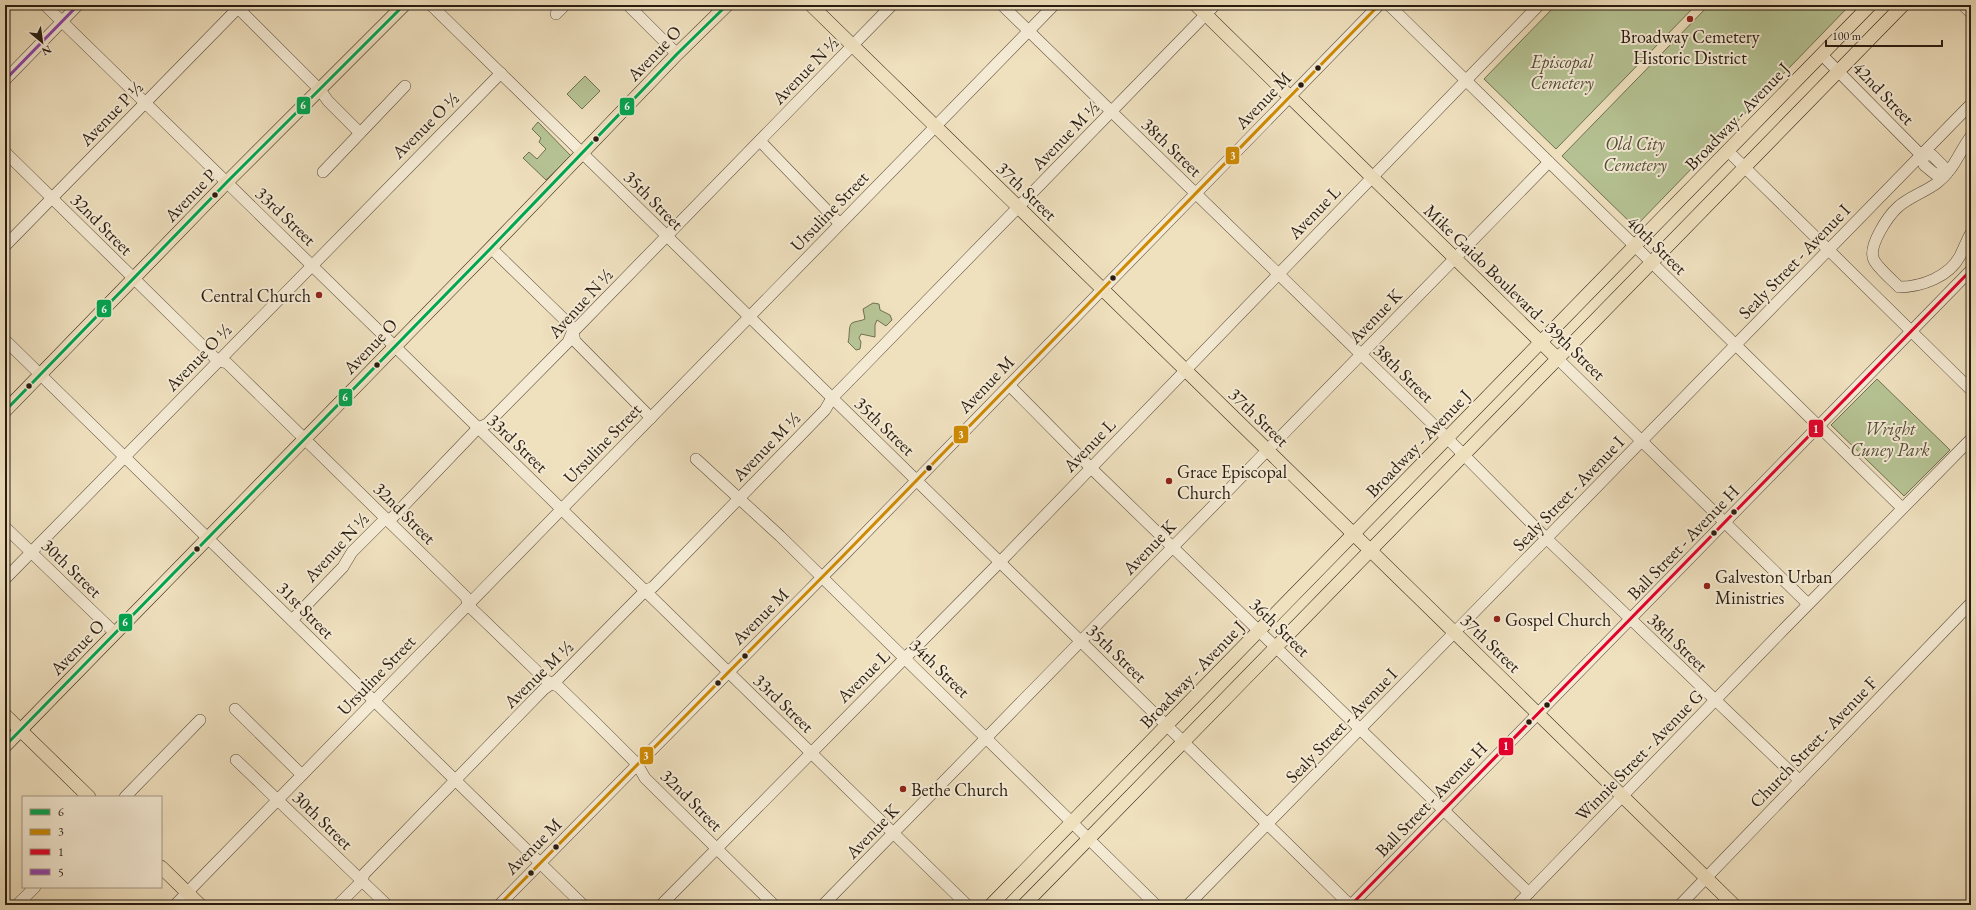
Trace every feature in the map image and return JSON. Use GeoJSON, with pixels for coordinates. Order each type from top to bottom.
{"type":"FeatureCollection","features":[{"type":"Feature","properties":{"kind":"main road","name":"Avenue P"},"geometry":{"type":"LineString","coordinates":[[5,411],[227,182],[404,5]]}},
{"type":"Feature","properties":{"kind":"main road","name":"Avenue O"},"geometry":{"type":"LineString","coordinates":[[5,746],[491,248],[677,54],[727,5]]}},
{"type":"Feature","properties":{"kind":"main road","name":"37th Street"},"geometry":{"type":"LineString","coordinates":[[811,5],[1355,534],[1538,713],[1622,798],[1734,905]]}},
{"type":"Feature","properties":{"kind":"main road","name":"Mike Gaido Boulevard - 39th Street"},"geometry":{"type":"LineString","coordinates":[[1196,5],[1558,359]]}},
{"type":"Feature","properties":{"kind":"main road","name":"Broadway - Avenue J"},"geometry":{"type":"LineString","coordinates":[[991,905],[1870,5]]}},
{"type":"Feature","properties":{"kind":"main road"},"geometry":{"type":"LineString","coordinates":[[1024,905],[1903,5]]}},
{"type":"Feature","properties":{"kind":"main road"},"geometry":{"type":"LineString","coordinates":[[5,715],[88,796]]}},
{"type":"Feature","properties":{"kind":"main road"},"geometry":{"type":"LineString","coordinates":[[162,868],[200,905]]}},
{"type":"Feature","properties":{"kind":"street","name":"33rd Street"},"geometry":{"type":"LineString","coordinates":[[45,5],[967,905]]}},
{"type":"Feature","properties":{"kind":"street"},"geometry":{"type":"LineString","coordinates":[[5,80],[78,5]]}},
{"type":"Feature","properties":{"kind":"street","name":"35th Street"},"geometry":{"type":"LineString","coordinates":[[431,5],[1350,905]]}},
{"type":"Feature","properties":{"kind":"street"},"geometry":{"type":"LineString","coordinates":[[556,14],[565,5]]}},
{"type":"Feature","properties":{"kind":"street"},"geometry":{"type":"LineString","coordinates":[[628,5],[677,54]]}},
{"type":"Feature","properties":{"kind":"street","name":"Avenue N ½"},"geometry":{"type":"LineString","coordinates":[[292,620],[343,567],[352,552],[383,520],[392,518],[478,428],[487,424],[568,342],[572,333],[892,5]]}},
{"type":"Feature","properties":{"kind":"street","name":"38th Street"},"geometry":{"type":"LineString","coordinates":[[1002,5],[1448,438],[1630,620],[1800,781]]}},
{"type":"Feature","properties":{"kind":"street","name":"Ursuline Street"},"geometry":{"type":"LineString","coordinates":[[175,905],[1054,5]]}},
{"type":"Feature","properties":{"kind":"street","name":"Avenue M ½"},"geometry":{"type":"LineString","coordinates":[[338,905],[362,881],[364,874],[544,689],[557,680],[645,591],[653,587],[740,498],[828,407],[832,398],[1215,5]]}},
{"type":"Feature","properties":{"kind":"street","name":"Avenue M"},"geometry":{"type":"LineString","coordinates":[[499,905],[822,577],[1379,5]]}},
{"type":"Feature","properties":{"kind":"street","name":"40th Street"},"geometry":{"type":"LineString","coordinates":[[1389,5],[1902,508]]}},
{"type":"Feature","properties":{"kind":"street","name":"Avenue L"},"geometry":{"type":"LineString","coordinates":[[661,905],[1000,562],[1539,5]]}},
{"type":"Feature","properties":{"kind":"street"},"geometry":{"type":"LineString","coordinates":[[1963,5],[1971,13]]}},
{"type":"Feature","properties":{"kind":"street"},"geometry":{"type":"LineString","coordinates":[[238,6],[360,133]]}},
{"type":"Feature","properties":{"kind":"street","name":"Avenue P ½"},"geometry":{"type":"LineString","coordinates":[[5,246],[238,6]]}},
{"type":"Feature","properties":{"kind":"street","name":"42nd Street"},"geometry":{"type":"LineString","coordinates":[[1822,54],[1921,155],[1932,155],[1944,166],[1947,173]]}},
{"type":"Feature","properties":{"kind":"street","name":"Avenue O ½"},"geometry":{"type":"LineString","coordinates":[[5,579],[500,73]]}},
{"type":"Feature","properties":{"kind":"street"},"geometry":{"type":"LineString","coordinates":[[323,172],[404,86]]}},
{"type":"Feature","properties":{"kind":"street","name":"Sealy Street - Avenue I"},"geometry":{"type":"LineString","coordinates":[[1188,905],[1971,104]]}},
{"type":"Feature","properties":{"kind":"street"},"geometry":{"type":"LineString","coordinates":[[1971,136],[1957,161],[1937,183],[1898,207],[1884,225],[1874,244],[1872,254],[1874,261],[1898,287],[1912,288],[1929,281],[1953,266],[1960,256],[1971,233]]}},
{"type":"Feature","properties":{"kind":"street"},"geometry":{"type":"LineString","coordinates":[[760,141],[840,224]]}},
{"type":"Feature","properties":{"kind":"street"},"geometry":{"type":"LineString","coordinates":[[1728,151],[1971,390]]}},
{"type":"Feature","properties":{"kind":"street","name":"32nd Street"},"geometry":{"type":"LineString","coordinates":[[5,152],[218,361],[227,362],[466,597],[468,605],[551,684],[559,687],[638,764],[646,778],[774,905]]}},
{"type":"Feature","properties":{"kind":"street","name":"Avenue K"},"geometry":{"type":"LineString","coordinates":[[823,905],[1549,162]]}},
{"type":"Feature","properties":{"kind":"street"},"geometry":{"type":"LineString","coordinates":[[491,248],[571,326],[575,341],[651,418]]}},
{"type":"Feature","properties":{"kind":"street","name":"Ball Street - Avenue H"},"geometry":{"type":"LineString","coordinates":[[1350,905],[1726,523],[1971,270]]}},
{"type":"Feature","properties":{"kind":"street","name":"31st Street"},"geometry":{"type":"LineString","coordinates":[[5,340],[375,700],[583,905]]}},
{"type":"Feature","properties":{"kind":"street","name":"Mike Gaido Boulevard - 39th Street"},"geometry":{"type":"LineString","coordinates":[[1558,359],[1808,604]]}},
{"type":"Feature","properties":{"kind":"street","name":"36th Street"},"geometry":{"type":"LineString","coordinates":[[1008,385],[1091,468],[1529,893]]}},
{"type":"Feature","properties":{"kind":"street","name":"Winnie Street - Avenue G"},"geometry":{"type":"LineString","coordinates":[[1517,905],[1808,604],[1971,439]]}},
{"type":"Feature","properties":{"kind":"street","name":"34th Street"},"geometry":{"type":"LineString","coordinates":[[696,459],[736,497],[740,498],[822,577],[1090,838],[1156,905]]}},
{"type":"Feature","properties":{"kind":"street","name":"30th Street"},"geometry":{"type":"LineString","coordinates":[[5,527],[115,633]]}},
{"type":"Feature","properties":{"kind":"street","name":"Church Street - Avenue F"},"geometry":{"type":"LineString","coordinates":[[1680,905],[1971,603]]}},
{"type":"Feature","properties":{"kind":"street"},"geometry":{"type":"LineString","coordinates":[[236,709],[302,775]]}},
{"type":"Feature","properties":{"kind":"street"},"geometry":{"type":"LineString","coordinates":[[126,796],[200,720]]}},
{"type":"Feature","properties":{"kind":"street","name":"30th Street"},"geometry":{"type":"LineString","coordinates":[[236,760],[387,905]]}},
{"type":"Feature","properties":{"kind":"street"},"geometry":{"type":"LineString","coordinates":[[17,905],[34,888]]}},
{"type":"Feature","properties":{"kind":"green space","name":"Episcopal Cemetery"},"geometry":{"type":"Polygon","coordinates":[[[1556,5],[1696,5],[1556,149],[1484,79],[1556,5]]]}},
{"type":"Feature","properties":{"kind":"green space","name":"Old City Cemetery"},"geometry":{"type":"Polygon","coordinates":[[[1709,5],[1850,5],[1635,227],[1562,156],[1709,5]]]}},
{"type":"Feature","properties":{"kind":"green space"},"geometry":{"type":"Polygon","coordinates":[[[585,76],[600,91],[582,109],[567,94],[585,76]]]}},
{"type":"Feature","properties":{"kind":"green space"},"geometry":{"type":"Polygon","coordinates":[[[538,122],[571,156],[546,180],[523,158],[529,152],[537,159],[546,149],[539,142],[541,138],[532,129],[538,122]]]}},
{"type":"Feature","properties":{"kind":"green space"},"geometry":{"type":"Polygon","coordinates":[[[873,303],[879,304],[880,310],[890,315],[892,320],[886,326],[877,320],[875,325],[875,337],[861,334],[859,338],[861,342],[860,349],[856,350],[848,342],[851,324],[853,322],[865,319],[863,309],[873,303]]]}},
{"type":"Feature","properties":{"kind":"green space","name":"Wright Cuney Park"},"geometry":{"type":"Polygon","coordinates":[[[1877,379],[1950,450],[1904,496],[1831,425],[1877,379]]]}},
{"type":"Feature","properties":{"kind":"transit line","name":"5"},"geometry":{"type":"LineString","coordinates":[[5,80],[78,5]]}},
{"type":"Feature","properties":{"kind":"transit line","name":"6"},"geometry":{"type":"LineString","coordinates":[[5,411],[227,182],[404,5]]}},
{"type":"Feature","properties":{"kind":"transit line","name":"6"},"geometry":{"type":"LineString","coordinates":[[5,746],[491,248],[677,54],[727,5]]}},
{"type":"Feature","properties":{"kind":"transit line","name":"3"},"geometry":{"type":"LineString","coordinates":[[499,905],[843,556],[1379,5]]}},
{"type":"Feature","properties":{"kind":"transit line","name":"1"},"geometry":{"type":"LineString","coordinates":[[1351,905],[1971,270]]}},
{"type":"Feature","properties":{"kind":"place","name":"Broadway Cemetery Historic District"},"geometry":{"type":"Point","coordinates":[1690,19]}},
{"type":"Feature","properties":{"kind":"place","name":"Central Church"},"geometry":{"type":"Point","coordinates":[319,295]}},
{"type":"Feature","properties":{"kind":"place","name":"Grace Episcopal Church"},"geometry":{"type":"Point","coordinates":[1169,481]}},
{"type":"Feature","properties":{"kind":"place","name":"Galveston Urban Ministries"},"geometry":{"type":"Point","coordinates":[1707,586]}},
{"type":"Feature","properties":{"kind":"place","name":"Gospel Church"},"geometry":{"type":"Point","coordinates":[1497,619]}},
{"type":"Feature","properties":{"kind":"place","name":"Bethe Church"},"geometry":{"type":"Point","coordinates":[903,789]}}]}
